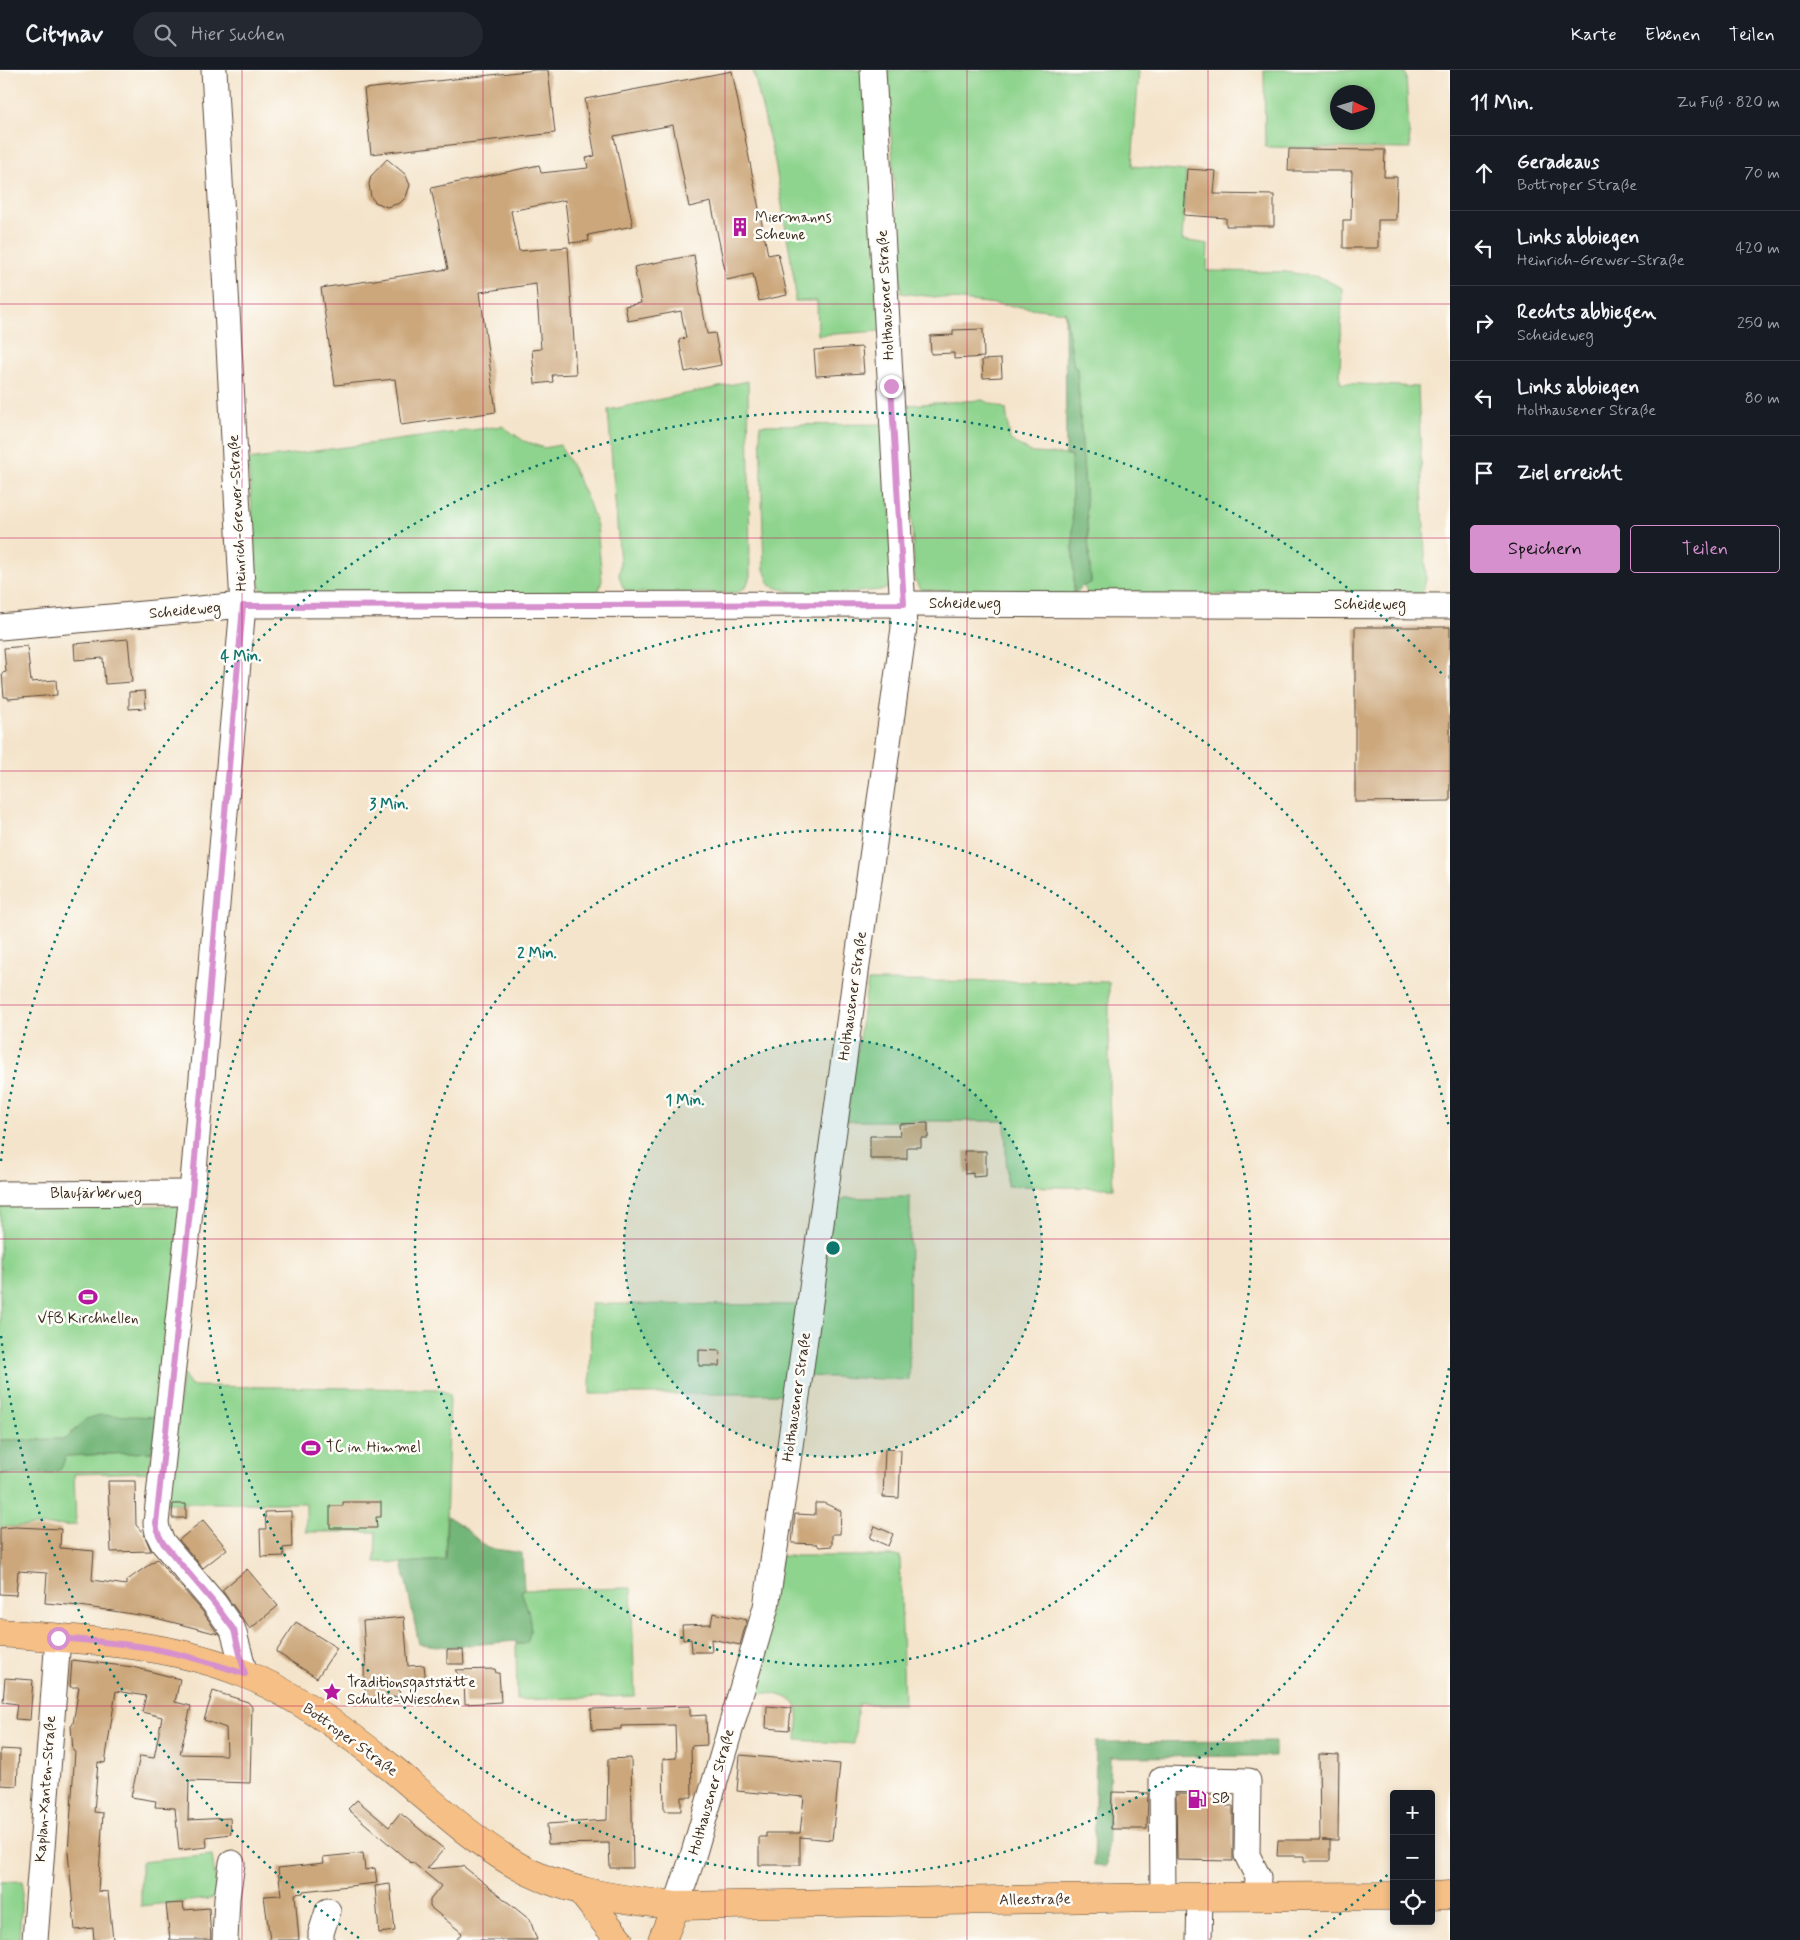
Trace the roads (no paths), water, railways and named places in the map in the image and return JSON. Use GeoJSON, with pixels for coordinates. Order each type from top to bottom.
{"type":"FeatureCollection","features":[{"type":"Feature","properties":{"kind":"main road","name":"Bottroper Straße"},"geometry":{"type":"LineString","coordinates":[[0,1633],[100,1641],[154,1649],[200,1659],[245,1674],[279,1691],[331,1722],[387,1764],[485,1845],[517,1866],[558,1884],[580,1890],[629,1900],[676,1906]]}},
{"type":"Feature","properties":{"kind":"main road"},"geometry":{"type":"LineString","coordinates":[[580,1890],[619,1940]]}},
{"type":"Feature","properties":{"kind":"main road","name":"Alleestraße"},"geometry":{"type":"LineString","coordinates":[[676,1906],[1163,1897],[1390,1896]]}},
{"type":"Feature","properties":{"kind":"main road"},"geometry":{"type":"LineString","coordinates":[[1435,1896],[1450,1896]]}},
{"type":"Feature","properties":{"kind":"main road"},"geometry":{"type":"LineString","coordinates":[[662,1940],[676,1906]]}},
{"type":"Feature","properties":{"kind":"street","name":"Heinrich-Grewer-Straße"},"geometry":{"type":"LineString","coordinates":[[214,70],[243,606],[192,1193],[156,1523],[163,1543],[214,1603],[234,1630],[245,1674]]}},
{"type":"Feature","properties":{"kind":"street","name":"Holthausener Straße"},"geometry":{"type":"LineString","coordinates":[[676,1906],[693,1856],[766,1607],[904,628],[873,70]]}},
{"type":"Feature","properties":{"kind":"street","name":"Scheideweg"},"geometry":{"type":"LineString","coordinates":[[0,627],[243,606],[904,604],[1450,606]]}},
{"type":"Feature","properties":{"kind":"street","name":"Blaufärberweg"},"geometry":{"type":"LineString","coordinates":[[0,1194],[192,1193]]}},
{"type":"Feature","properties":{"kind":"street","name":"Kaplan-Xanten-Straße"},"geometry":{"type":"LineString","coordinates":[[35,1940],[58,1638]]}},
{"type":"Feature","properties":{"kind":"street"},"geometry":{"type":"LineString","coordinates":[[1163,1897],[1162,1779],[1248,1781],[1248,1855],[1258,1877],[1257,1896]]}},
{"type":"Feature","properties":{"kind":"street"},"geometry":{"type":"LineString","coordinates":[[225,1940],[227,1898],[232,1863]]}},
{"type":"Feature","properties":{"kind":"street"},"geometry":{"type":"LineString","coordinates":[[1199,1940],[1200,1897]]}},
{"type":"Feature","properties":{"kind":"street"},"geometry":{"type":"LineString","coordinates":[[321,1940],[321,1933],[328,1911]]}},
{"type":"Feature","properties":{"kind":"place","name":"Miermanns Scheune"},"geometry":{"type":"Point","coordinates":[740,227]}},
{"type":"Feature","properties":{"kind":"place","name":"VfB Kirchhellen"},"geometry":{"type":"Point","coordinates":[88,1297]}},
{"type":"Feature","properties":{"kind":"place","name":"TC in Himmel"},"geometry":{"type":"Point","coordinates":[311,1448]}},
{"type":"Feature","properties":{"kind":"place","name":"Traditionsgaststätte Schulte-Wieschen"},"geometry":{"type":"Point","coordinates":[332,1692]}},
{"type":"Feature","properties":{"kind":"place","name":"SB"},"geometry":{"type":"Point","coordinates":[1197,1799]}}]}
